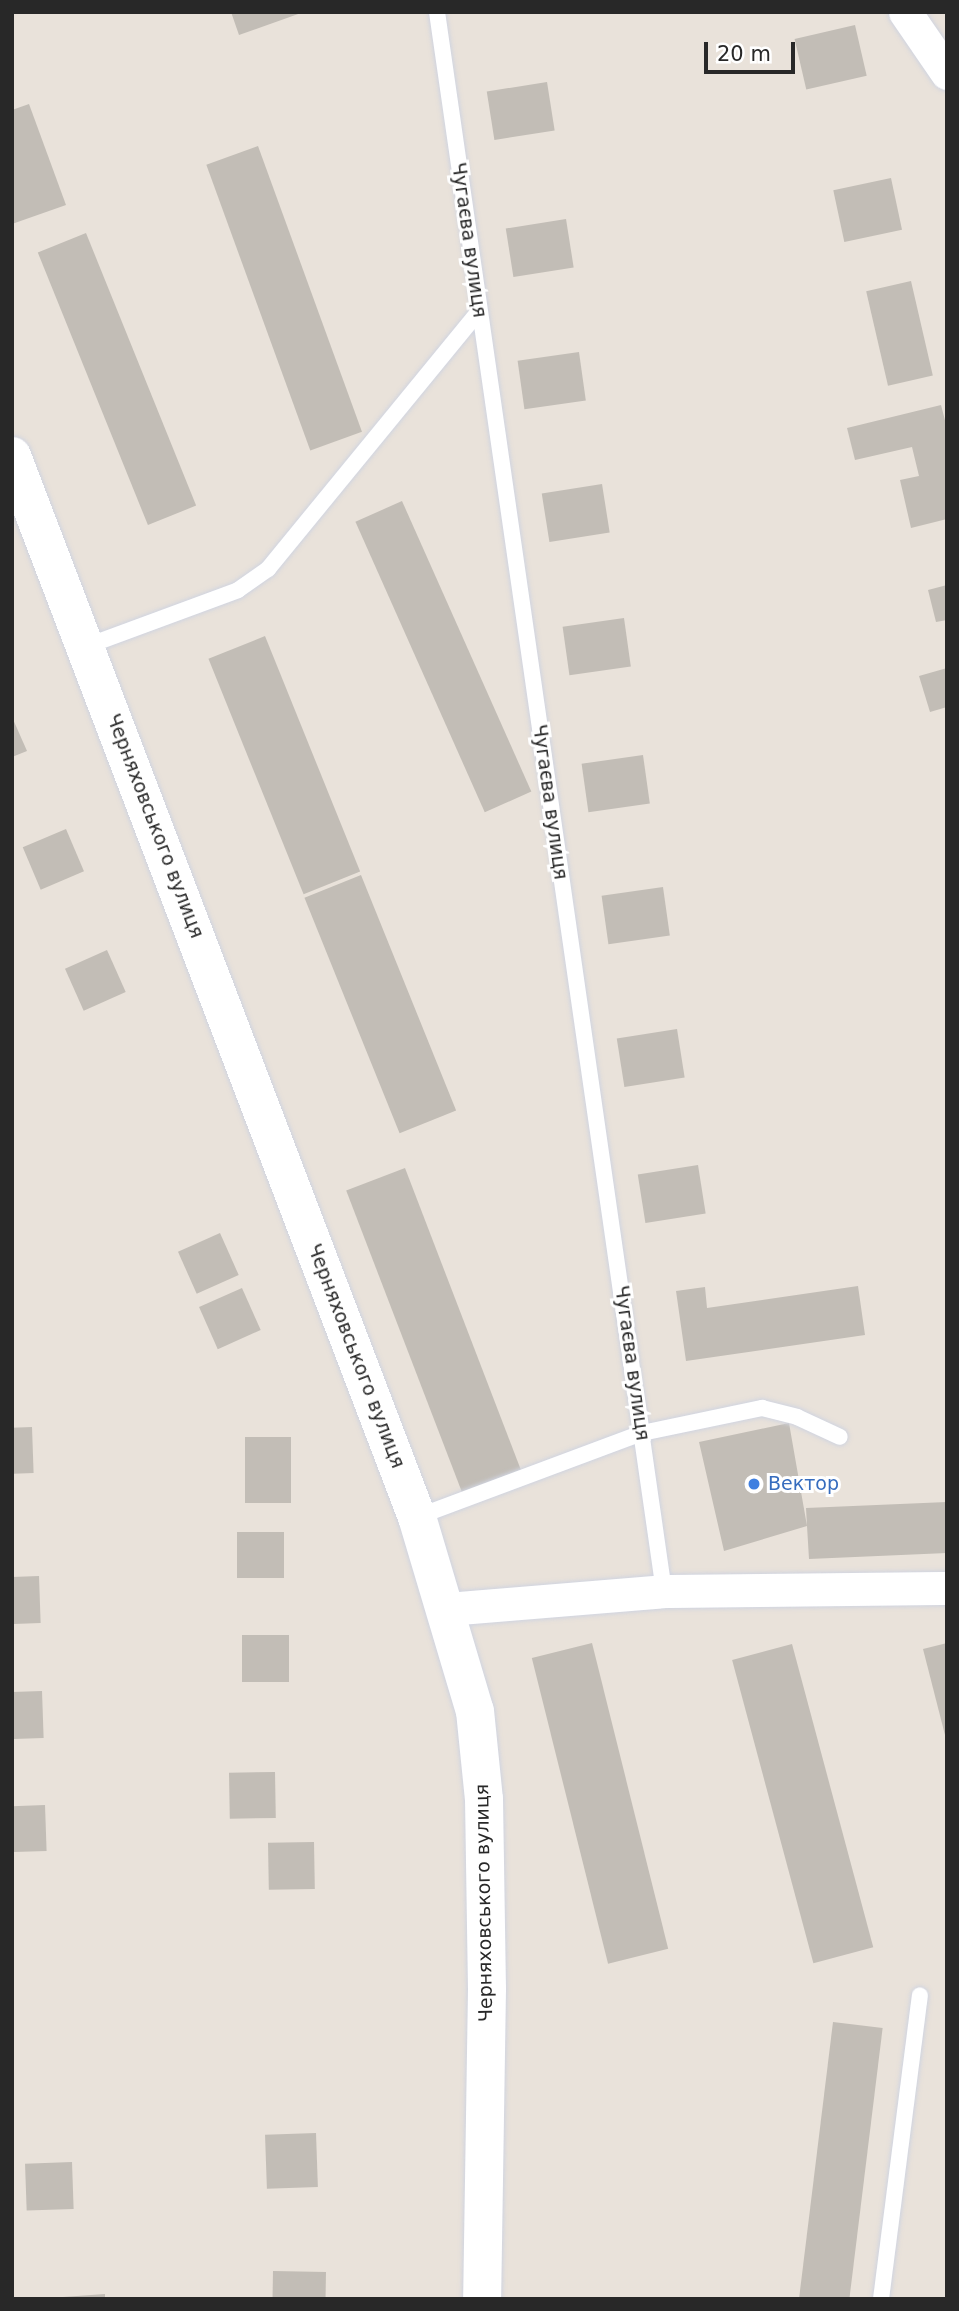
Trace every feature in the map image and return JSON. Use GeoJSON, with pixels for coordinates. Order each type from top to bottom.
{"type":"FeatureCollection","features":[{"type":"Feature","properties":{"kind":"street"},"geometry":{"type":"LineString","coordinates":[[905,12],[947,72]]}},
{"type":"Feature","properties":{"kind":"street","name":"Черняховського вулиця"},"geometry":{"type":"LineString","coordinates":[[12,456],[87,646],[417,1517],[447,1609],[475,1711],[485,1799],[482,2299]]}},
{"type":"Feature","properties":{"kind":"street"},"geometry":{"type":"LineString","coordinates":[[447,1609],[664,1591],[947,1588]]}},
{"type":"Feature","properties":{"kind":"lane","name":"Чугаєва вулиця"},"geometry":{"type":"LineString","coordinates":[[437,12],[478,312],[664,1591]]}},
{"type":"Feature","properties":{"kind":"lane"},"geometry":{"type":"LineString","coordinates":[[87,646],[238,590],[268,569],[478,312]]}},
{"type":"Feature","properties":{"kind":"lane"},"geometry":{"type":"LineString","coordinates":[[417,1517],[642,1433],[762,1408],[797,1417],[840,1437]]}},
{"type":"Feature","properties":{"kind":"lane"},"geometry":{"type":"LineString","coordinates":[[880,2299],[920,1995]]}},
{"type":"Feature","properties":{"kind":"building"},"geometry":{"type":"Polygon","coordinates":[[[231,12],[301,12],[301,13],[239,35],[231,12]]]}},
{"type":"Feature","properties":{"kind":"building"},"geometry":{"type":"Polygon","coordinates":[[[855,25],[867,76],[806,90],[795,39],[855,25]]]}},
{"type":"Feature","properties":{"kind":"building"},"geometry":{"type":"Polygon","coordinates":[[[547,82],[555,130],[494,140],[487,92],[547,82]]]}},
{"type":"Feature","properties":{"kind":"building"},"geometry":{"type":"Polygon","coordinates":[[[29,104],[66,205],[12,224],[12,110],[29,104]]]}},
{"type":"Feature","properties":{"kind":"building"},"geometry":{"type":"Polygon","coordinates":[[[258,146],[362,432],[310,450],[206,165],[258,146]]]}},
{"type":"Feature","properties":{"kind":"building"},"geometry":{"type":"Polygon","coordinates":[[[891,178],[902,230],[844,242],[833,190],[891,178]]]}},
{"type":"Feature","properties":{"kind":"building"},"geometry":{"type":"Polygon","coordinates":[[[566,219],[574,267],[513,277],[506,229],[566,219]]]}},
{"type":"Feature","properties":{"kind":"building"},"geometry":{"type":"Polygon","coordinates":[[[86,233],[196,506],[148,525],[38,252],[86,233]]]}},
{"type":"Feature","properties":{"kind":"building"},"geometry":{"type":"Polygon","coordinates":[[[911,281],[933,376],[888,386],[866,291],[911,281]]]}},
{"type":"Feature","properties":{"kind":"building"},"geometry":{"type":"Polygon","coordinates":[[[579,352],[586,401],[524,409],[518,361],[579,352]]]}},
{"type":"Feature","properties":{"kind":"building"},"geometry":{"type":"Polygon","coordinates":[[[941,405],[947,428],[947,519],[911,528],[900,480],[919,476],[912,447],[855,460],[847,428],[941,405]]]}},
{"type":"Feature","properties":{"kind":"building"},"geometry":{"type":"Polygon","coordinates":[[[602,484],[610,532],[549,542],[542,494],[602,484]]]}},
{"type":"Feature","properties":{"kind":"building"},"geometry":{"type":"Polygon","coordinates":[[[402,501],[531,792],[485,812],[355,522],[402,501]]]}},
{"type":"Feature","properties":{"kind":"building"},"geometry":{"type":"Polygon","coordinates":[[[947,585],[947,620],[936,622],[928,590],[947,585]]]}},
{"type":"Feature","properties":{"kind":"building"},"geometry":{"type":"Polygon","coordinates":[[[624,618],[631,667],[569,675],[563,627],[624,618]]]}},
{"type":"Feature","properties":{"kind":"building"},"geometry":{"type":"Polygon","coordinates":[[[265,636],[360,872],[304,894],[208,659],[265,636]]]}},
{"type":"Feature","properties":{"kind":"building"},"geometry":{"type":"Polygon","coordinates":[[[947,668],[947,707],[930,712],[919,676],[947,668]]]}},
{"type":"Feature","properties":{"kind":"building"},"geometry":{"type":"Polygon","coordinates":[[[12,717],[27,751],[12,757],[12,717]]]}},
{"type":"Feature","properties":{"kind":"building"},"geometry":{"type":"Polygon","coordinates":[[[643,755],[650,804],[588,812],[582,764],[643,755]]]}},
{"type":"Feature","properties":{"kind":"building"},"geometry":{"type":"Polygon","coordinates":[[[66,829],[84,871],[41,890],[23,847],[66,829]]]}},
{"type":"Feature","properties":{"kind":"building"},"geometry":{"type":"Polygon","coordinates":[[[361,875],[456,1111],[400,1133],[304,898],[361,875]]]}},
{"type":"Feature","properties":{"kind":"building"},"geometry":{"type":"Polygon","coordinates":[[[663,887],[670,936],[608,944],[602,896],[663,887]]]}},
{"type":"Feature","properties":{"kind":"building"},"geometry":{"type":"Polygon","coordinates":[[[107,950],[126,992],[84,1011],[65,969],[107,950]]]}},
{"type":"Feature","properties":{"kind":"building"},"geometry":{"type":"Polygon","coordinates":[[[677,1029],[685,1077],[624,1087],[617,1039],[677,1029]]]}},
{"type":"Feature","properties":{"kind":"building"},"geometry":{"type":"Polygon","coordinates":[[[698,1165],[706,1213],[645,1223],[638,1175],[698,1165]]]}},
{"type":"Feature","properties":{"kind":"building"},"geometry":{"type":"Polygon","coordinates":[[[405,1168],[521,1470],[462,1493],[346,1191],[405,1168]]]}},
{"type":"Feature","properties":{"kind":"building"},"geometry":{"type":"Polygon","coordinates":[[[220,1233],[239,1275],[197,1294],[178,1252],[220,1233]]]}},
{"type":"Feature","properties":{"kind":"building"},"geometry":{"type":"Polygon","coordinates":[[[858,1286],[865,1335],[686,1361],[676,1291],[705,1287],[707,1308],[858,1286]]]}},
{"type":"Feature","properties":{"kind":"building"},"geometry":{"type":"Polygon","coordinates":[[[242,1288],[261,1330],[218,1349],[199,1307],[242,1288]]]}},
{"type":"Feature","properties":{"kind":"building","name":"Вектор"},"geometry":{"type":"Polygon","coordinates":[[[789,1423],[807,1526],[724,1551],[699,1442],[789,1423]]]}},
{"type":"Feature","properties":{"kind":"building"},"geometry":{"type":"Polygon","coordinates":[[[32,1427],[34,1473],[14,1474],[12,1428],[32,1427]]]}},
{"type":"Feature","properties":{"kind":"building"},"geometry":{"type":"Polygon","coordinates":[[[245,1437],[291,1437],[291,1503],[245,1503],[245,1437]]]}},
{"type":"Feature","properties":{"kind":"building"},"geometry":{"type":"Polygon","coordinates":[[[947,1502],[947,1553],[809,1559],[806,1508],[947,1502]]]}},
{"type":"Feature","properties":{"kind":"building"},"geometry":{"type":"Polygon","coordinates":[[[237,1532],[284,1532],[284,1578],[237,1578],[237,1532]]]}},
{"type":"Feature","properties":{"kind":"building"},"geometry":{"type":"Polygon","coordinates":[[[39,1576],[41,1623],[14,1624],[12,1577],[39,1576]]]}},
{"type":"Feature","properties":{"kind":"building"},"geometry":{"type":"Polygon","coordinates":[[[242,1635],[289,1635],[289,1682],[242,1682],[242,1635]]]}},
{"type":"Feature","properties":{"kind":"building"},"geometry":{"type":"Polygon","coordinates":[[[592,1643],[668,1949],[608,1964],[532,1658],[592,1643]]]}},
{"type":"Feature","properties":{"kind":"building"},"geometry":{"type":"Polygon","coordinates":[[[947,1643],[947,1739],[946,1739],[923,1649],[947,1643]]]}},
{"type":"Feature","properties":{"kind":"building"},"geometry":{"type":"Polygon","coordinates":[[[792,1644],[873,1947],[813,1963],[732,1660],[792,1644]]]}},
{"type":"Feature","properties":{"kind":"building"},"geometry":{"type":"Polygon","coordinates":[[[42,1691],[44,1738],[14,1739],[12,1692],[42,1691]]]}},
{"type":"Feature","properties":{"kind":"building"},"geometry":{"type":"Polygon","coordinates":[[[275,1772],[276,1818],[230,1819],[229,1773],[275,1772]]]}},
{"type":"Feature","properties":{"kind":"building"},"geometry":{"type":"Polygon","coordinates":[[[45,1805],[47,1851],[14,1852],[12,1806],[45,1805]]]}},
{"type":"Feature","properties":{"kind":"building"},"geometry":{"type":"Polygon","coordinates":[[[314,1842],[315,1889],[269,1890],[268,1843],[314,1842]]]}},
{"type":"Feature","properties":{"kind":"building"},"geometry":{"type":"Polygon","coordinates":[[[833,2022],[883,2028],[849,2299],[799,2299],[833,2022]]]}},
{"type":"Feature","properties":{"kind":"building"},"geometry":{"type":"Polygon","coordinates":[[[316,2133],[318,2187],[267,2189],[265,2135],[316,2133]]]}},
{"type":"Feature","properties":{"kind":"building"},"geometry":{"type":"Polygon","coordinates":[[[72,2162],[74,2209],[27,2211],[25,2164],[72,2162]]]}},
{"type":"Feature","properties":{"kind":"building"},"geometry":{"type":"Polygon","coordinates":[[[273,2271],[326,2272],[326,2299],[273,2299],[273,2271]]]}},
{"type":"Feature","properties":{"kind":"building"},"geometry":{"type":"Polygon","coordinates":[[[105,2294],[105,2299],[63,2299],[63,2297],[105,2294]]]}},
{"type":"Feature","properties":{"kind":"place","name":"Вектор"},"geometry":{"type":"Point","coordinates":[754,1484]}}]}
